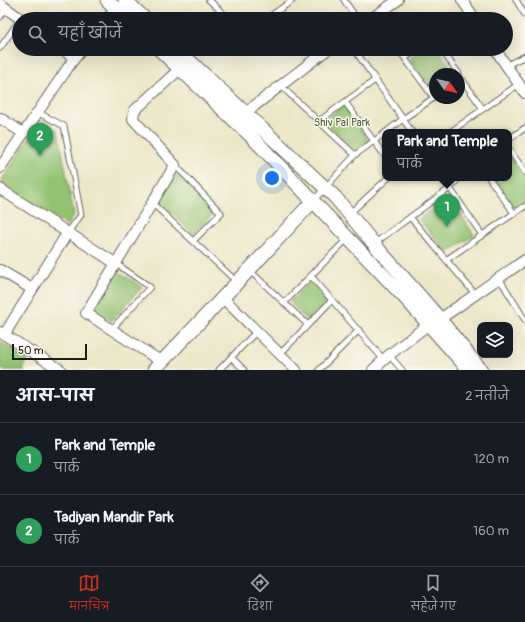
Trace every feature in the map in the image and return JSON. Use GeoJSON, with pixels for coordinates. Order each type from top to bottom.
{"type":"FeatureCollection","features":[{"type":"Feature","properties":{"kind":"street"},"geometry":{"type":"LineString","coordinates":[[382,12],[398,0]]}},
{"type":"Feature","properties":{"kind":"street"},"geometry":{"type":"LineString","coordinates":[[462,0],[468,12]]}},
{"type":"Feature","properties":{"kind":"street"},"geometry":{"type":"LineString","coordinates":[[112,12],[118,2]]}},
{"type":"Feature","properties":{"kind":"street"},"geometry":{"type":"LineString","coordinates":[[118,2],[123,12]]}},
{"type":"Feature","properties":{"kind":"street"},"geometry":{"type":"LineString","coordinates":[[118,2],[134,12]]}},
{"type":"Feature","properties":{"kind":"street"},"geometry":{"type":"LineString","coordinates":[[3,6],[12,13]]}},
{"type":"Feature","properties":{"kind":"street"},"geometry":{"type":"LineString","coordinates":[[0,168],[74,58],[71,56]]}},
{"type":"Feature","properties":{"kind":"street"},"geometry":{"type":"LineString","coordinates":[[170,56],[185,65],[240,117],[326,188],[374,244],[435,321],[469,370]]}},
{"type":"Feature","properties":{"kind":"street"},"geometry":{"type":"LineString","coordinates":[[180,56],[185,65]]}},
{"type":"Feature","properties":{"kind":"street"},"geometry":{"type":"LineString","coordinates":[[240,117],[319,56]]}},
{"type":"Feature","properties":{"kind":"street"},"geometry":{"type":"LineString","coordinates":[[500,56],[522,88]]}},
{"type":"Feature","properties":{"kind":"street"},"geometry":{"type":"LineString","coordinates":[[185,65],[134,110],[133,119],[175,165],[86,313],[158,366],[313,201]]}},
{"type":"Feature","properties":{"kind":"street"},"geometry":{"type":"LineString","coordinates":[[240,117],[251,136],[348,238],[435,321],[481,370]]}},
{"type":"Feature","properties":{"kind":"street"},"geometry":{"type":"LineString","coordinates":[[0,118],[23,133]]}},
{"type":"Feature","properties":{"kind":"street"},"geometry":{"type":"LineString","coordinates":[[0,189],[115,263]]}},
{"type":"Feature","properties":{"kind":"street"},"geometry":{"type":"LineString","coordinates":[[61,370],[2,334],[68,232]]}},
{"type":"Feature","properties":{"kind":"street"},"geometry":{"type":"LineString","coordinates":[[373,370],[387,357],[435,321],[525,260]]}},
{"type":"Feature","properties":{"kind":"street"},"geometry":{"type":"LineString","coordinates":[[0,270],[32,289]]}},
{"type":"Feature","properties":{"kind":"street"},"geometry":{"type":"LineString","coordinates":[[223,298],[296,370]]}},
{"type":"Feature","properties":{"kind":"lane"},"geometry":{"type":"LineString","coordinates":[[208,0],[221,12]]}},
{"type":"Feature","properties":{"kind":"lane"},"geometry":{"type":"LineString","coordinates":[[275,12],[287,2],[293,0]]}},
{"type":"Feature","properties":{"kind":"lane"},"geometry":{"type":"LineString","coordinates":[[344,0],[352,12]]}},
{"type":"Feature","properties":{"kind":"lane"},"geometry":{"type":"LineString","coordinates":[[516,0],[525,15]]}},
{"type":"Feature","properties":{"kind":"lane"},"geometry":{"type":"LineString","coordinates":[[0,17],[3,6]]}},
{"type":"Feature","properties":{"kind":"lane"},"geometry":{"type":"LineString","coordinates":[[0,48],[12,31]]}},
{"type":"Feature","properties":{"kind":"lane"},"geometry":{"type":"LineString","coordinates":[[359,56],[410,129]]}},
{"type":"Feature","properties":{"kind":"lane"},"geometry":{"type":"LineString","coordinates":[[408,56],[405,58],[429,91]]}},
{"type":"Feature","properties":{"kind":"lane"},"geometry":{"type":"LineString","coordinates":[[446,56],[454,68]]}},
{"type":"Feature","properties":{"kind":"lane"},"geometry":{"type":"LineString","coordinates":[[507,66],[525,56]]}},
{"type":"Feature","properties":{"kind":"lane"},"geometry":{"type":"LineString","coordinates":[[319,121],[375,80]]}},
{"type":"Feature","properties":{"kind":"lane"},"geometry":{"type":"LineString","coordinates":[[465,84],[484,109]]}},
{"type":"Feature","properties":{"kind":"lane"},"geometry":{"type":"LineString","coordinates":[[281,86],[356,155]]}},
{"type":"Feature","properties":{"kind":"lane"},"geometry":{"type":"LineString","coordinates":[[457,129],[484,109],[522,88]]}},
{"type":"Feature","properties":{"kind":"lane"},"geometry":{"type":"LineString","coordinates":[[390,129],[429,101]]}},
{"type":"Feature","properties":{"kind":"lane"},"geometry":{"type":"LineString","coordinates":[[345,102],[382,152]]}},
{"type":"Feature","properties":{"kind":"lane"},"geometry":{"type":"LineString","coordinates":[[37,112],[64,126],[81,215],[68,232]]}},
{"type":"Feature","properties":{"kind":"lane"},"geometry":{"type":"LineString","coordinates":[[512,137],[525,128]]}},
{"type":"Feature","properties":{"kind":"lane"},"geometry":{"type":"LineString","coordinates":[[313,201],[356,155],[382,135]]}},
{"type":"Feature","properties":{"kind":"lane"},"geometry":{"type":"LineString","coordinates":[[512,153],[525,172]]}},
{"type":"Feature","properties":{"kind":"lane"},"geometry":{"type":"LineString","coordinates":[[175,165],[222,213],[193,241]]}},
{"type":"Feature","properties":{"kind":"lane"},"geometry":{"type":"LineString","coordinates":[[349,214],[385,181]]}},
{"type":"Feature","properties":{"kind":"lane"},"geometry":{"type":"LineString","coordinates":[[445,181],[482,235]]}},
{"type":"Feature","properties":{"kind":"lane"},"geometry":{"type":"LineString","coordinates":[[374,244],[450,188],[456,181]]}},
{"type":"Feature","properties":{"kind":"lane"},"geometry":{"type":"LineString","coordinates":[[491,181],[514,213]]}},
{"type":"Feature","properties":{"kind":"lane"},"geometry":{"type":"LineString","coordinates":[[152,203],[238,282]]}},
{"type":"Feature","properties":{"kind":"lane"},"geometry":{"type":"LineString","coordinates":[[446,260],[525,206]]}},
{"type":"Feature","properties":{"kind":"lane"},"geometry":{"type":"LineString","coordinates":[[410,217],[475,294]]}},
{"type":"Feature","properties":{"kind":"lane"},"geometry":{"type":"LineString","coordinates":[[284,303],[348,238]]}},
{"type":"Feature","properties":{"kind":"lane"},"geometry":{"type":"LineString","coordinates":[[111,330],[150,287],[115,263]]}},
{"type":"Feature","properties":{"kind":"lane"},"geometry":{"type":"LineString","coordinates":[[249,270],[308,325]]}},
{"type":"Feature","properties":{"kind":"lane"},"geometry":{"type":"LineString","coordinates":[[311,276],[358,330],[402,370]]}},
{"type":"Feature","properties":{"kind":"lane"},"geometry":{"type":"LineString","coordinates":[[499,278],[525,320]]}},
{"type":"Feature","properties":{"kind":"lane"},"geometry":{"type":"LineString","coordinates":[[280,354],[332,300]]}},
{"type":"Feature","properties":{"kind":"lane"},"geometry":{"type":"LineString","coordinates":[[319,370],[358,330]]}},
{"type":"Feature","properties":{"kind":"lane"},"geometry":{"type":"LineString","coordinates":[[219,370],[257,331]]}},
{"type":"Feature","properties":{"kind":"lane"},"geometry":{"type":"LineString","coordinates":[[231,357],[244,370]]}},
{"type":"Feature","properties":{"kind":"green space"},"geometry":{"type":"Polygon","coordinates":[[[414,56],[443,56],[451,68],[429,68],[429,85],[409,59],[414,56]]]}},
{"type":"Feature","properties":{"kind":"green space","name":"Shiv Pal Park"},"geometry":{"type":"Polygon","coordinates":[[[343,104],[369,141],[356,151],[324,122],[343,104]]]}},
{"type":"Feature","properties":{"kind":"green space"},"geometry":{"type":"Polygon","coordinates":[[[41,120],[58,130],[74,215],[67,225],[0,183],[41,120]]]}},
{"type":"Feature","properties":{"kind":"green space"},"geometry":{"type":"Polygon","coordinates":[[[512,159],[525,178],[525,202],[515,209],[494,181],[512,181],[512,159]]]}},
{"type":"Feature","properties":{"kind":"green space"},"geometry":{"type":"Polygon","coordinates":[[[177,173],[215,212],[193,234],[160,201],[177,173]]]}},
{"type":"Feature","properties":{"kind":"green space"},"geometry":{"type":"Polygon","coordinates":[[[449,196],[474,235],[447,253],[419,219],[449,196]]]}},
{"type":"Feature","properties":{"kind":"green space"},"geometry":{"type":"Polygon","coordinates":[[[117,271],[142,287],[111,321],[92,309],[117,271]]]}},
{"type":"Feature","properties":{"kind":"green space"},"geometry":{"type":"Polygon","coordinates":[[[310,281],[328,301],[307,321],[290,302],[310,281]]]}},
{"type":"Feature","properties":{"kind":"green space"},"geometry":{"type":"Polygon","coordinates":[[[0,342],[28,360],[23,368],[25,370],[0,370],[0,342]]]}},
{"type":"Feature","properties":{"kind":"place","name":"Tadiyan Mandir Park"},"geometry":{"type":"Point","coordinates":[40,156]}},
{"type":"Feature","properties":{"kind":"place","name":"Park and Temple"},"geometry":{"type":"Point","coordinates":[447,227]}}]}
